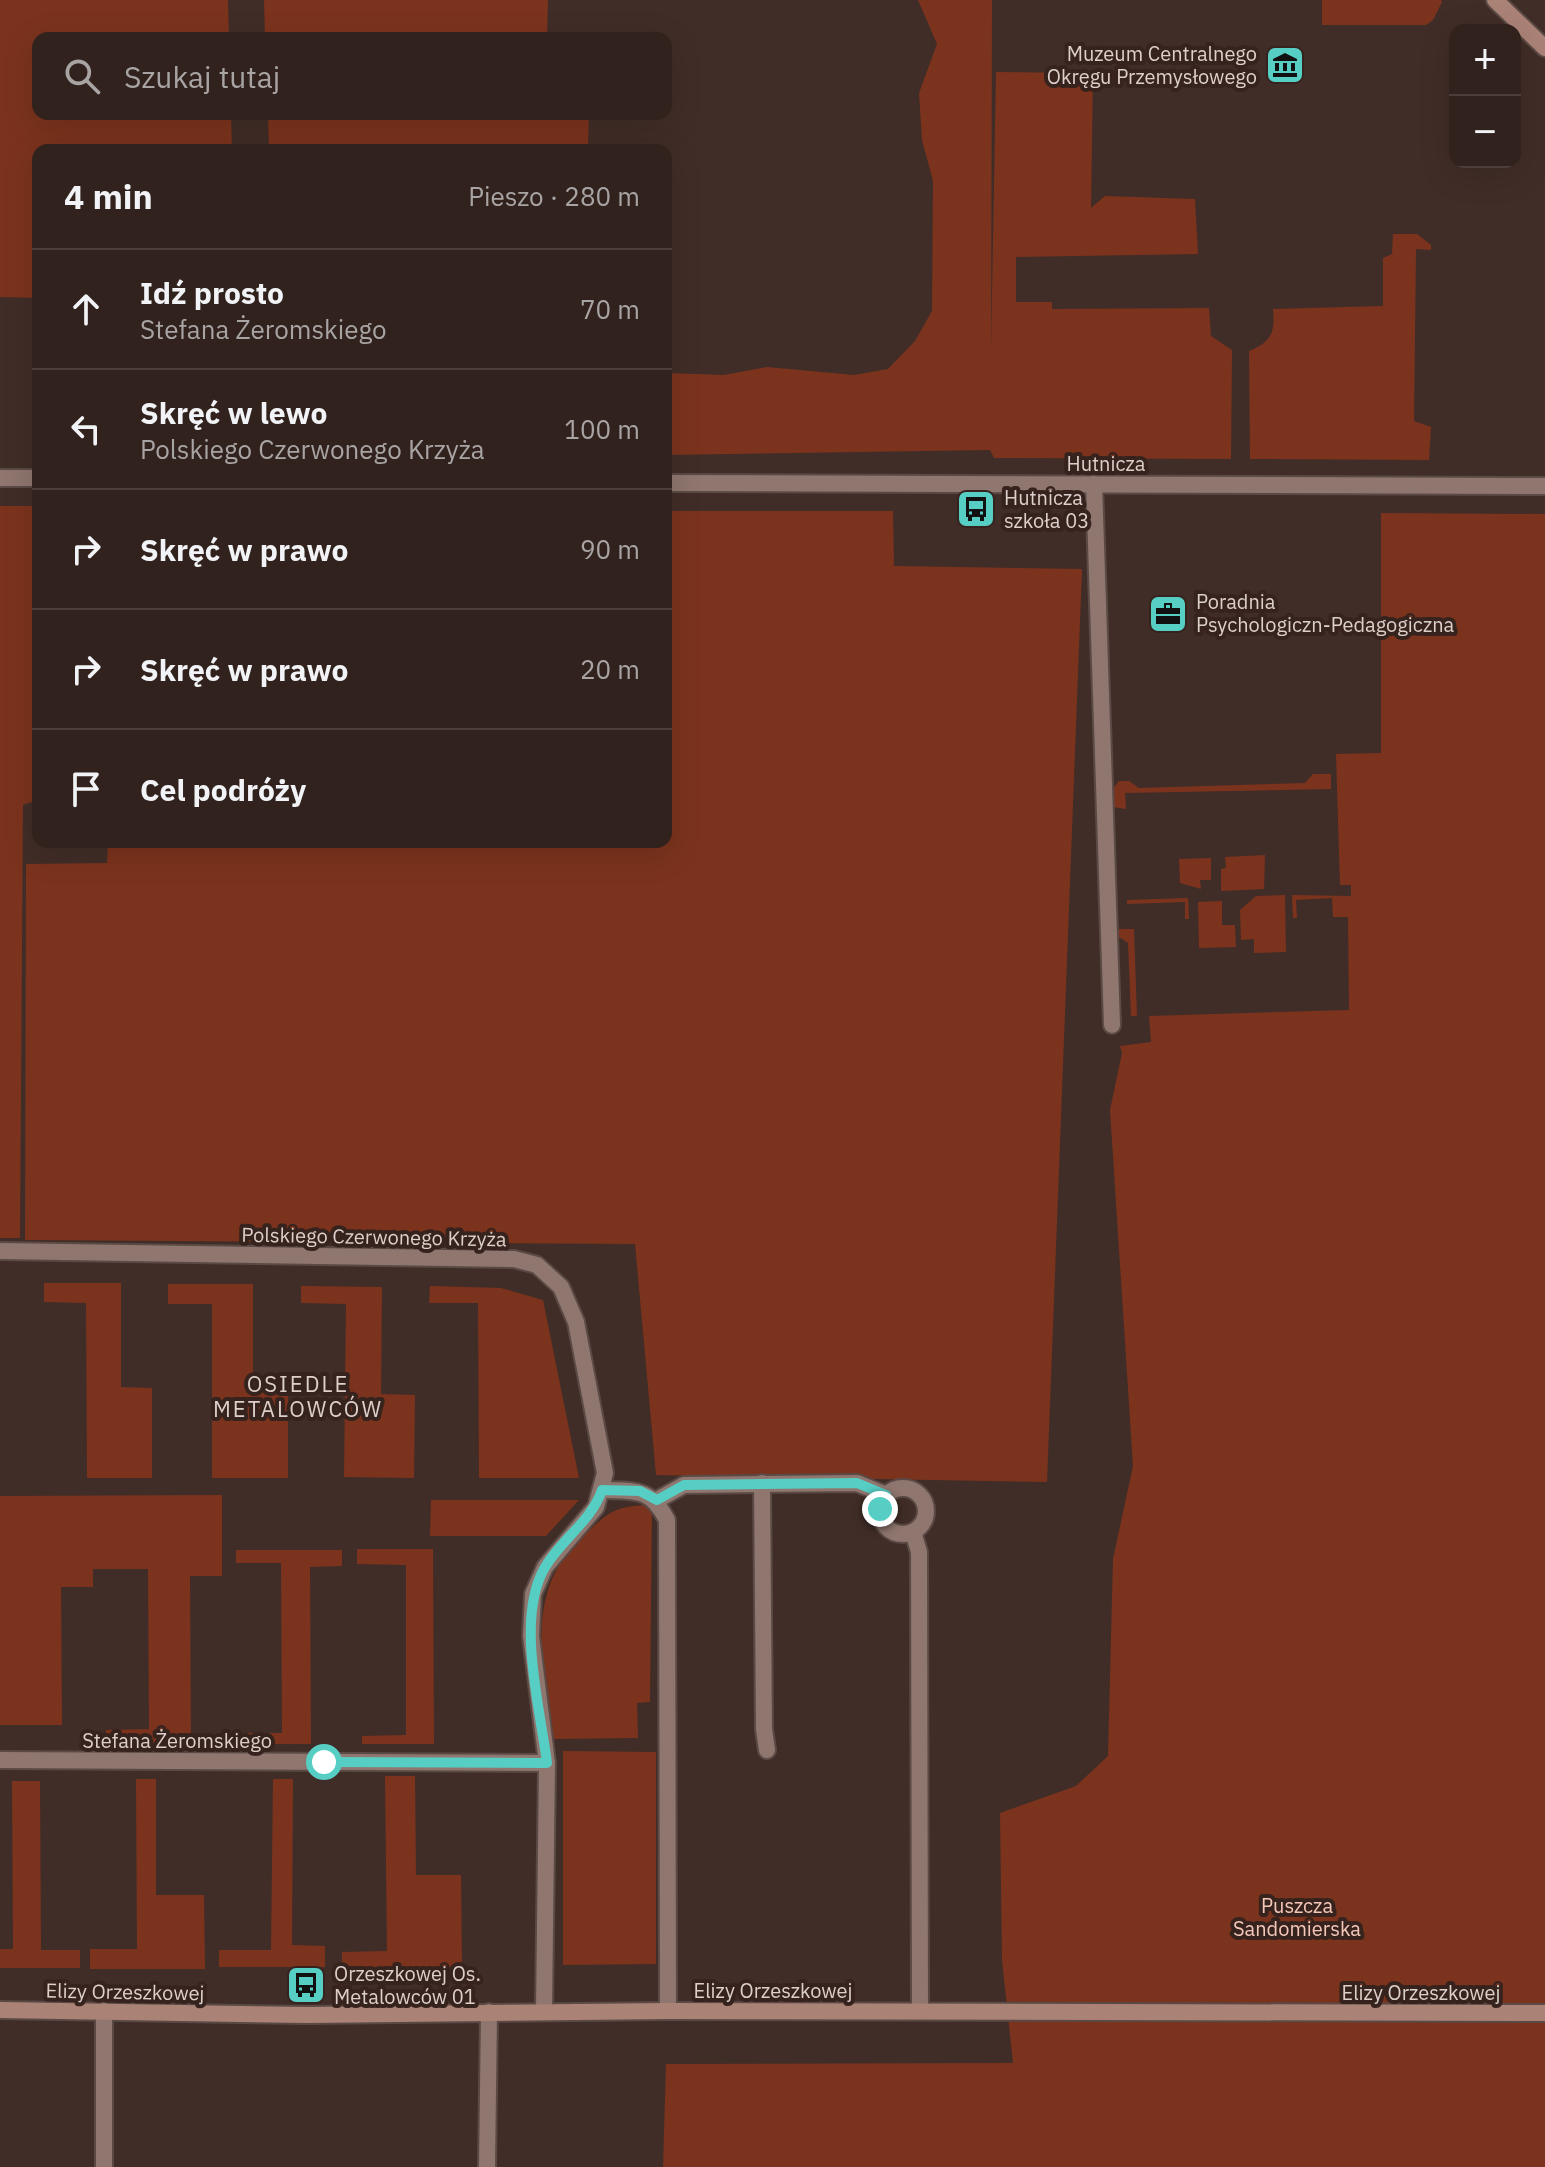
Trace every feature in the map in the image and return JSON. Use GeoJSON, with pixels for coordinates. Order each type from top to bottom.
{"type":"FeatureCollection","features":[{"type":"Feature","properties":{"kind":"street"},"geometry":{"type":"LineString","coordinates":[[1495,0],[1545,48]]}},
{"type":"Feature","properties":{"kind":"street"},"geometry":{"type":"LineString","coordinates":[[0,478],[32,478]]}},
{"type":"Feature","properties":{"kind":"street","name":"Hutnicza"},"geometry":{"type":"LineString","coordinates":[[672,483],[1545,486]]}},
{"type":"Feature","properties":{"kind":"street"},"geometry":{"type":"LineString","coordinates":[[1094,484],[1112,1025]]}},
{"type":"Feature","properties":{"kind":"street","name":"Polskiego Czerwonego Krzyża"},"geometry":{"type":"LineString","coordinates":[[0,1251],[514,1259],[537,1265],[561,1287],[576,1322],[605,1473],[602,1490]]}},
{"type":"Feature","properties":{"kind":"street"},"geometry":{"type":"LineString","coordinates":[[657,1500],[684,1485],[762,1483],[857,1483],[886,1495]]}},
{"type":"Feature","properties":{"kind":"street"},"geometry":{"type":"LineString","coordinates":[[762,1483],[764,1729],[767,1750]]}},
{"type":"Feature","properties":{"kind":"street"},"geometry":{"type":"LineString","coordinates":[[899,1488],[919,1494],[926,1515],[913,1532],[897,1533],[884,1524],[880,1509],[886,1495],[899,1488]]}},
{"type":"Feature","properties":{"kind":"street"},"geometry":{"type":"LineString","coordinates":[[544,2011],[547,1763],[531,1636],[533,1594],[545,1567],[596,1507],[602,1490],[640,1491],[657,1500],[667,1520],[668,2011]]}},
{"type":"Feature","properties":{"kind":"street"},"geometry":{"type":"LineString","coordinates":[[913,1532],[919,1552],[921,1645],[920,2011]]}},
{"type":"Feature","properties":{"kind":"street","name":"Stefana Żeromskiego"},"geometry":{"type":"LineString","coordinates":[[0,1760],[547,1763]]}},
{"type":"Feature","properties":{"kind":"street","name":"Elizy Orzeszkowej"},"geometry":{"type":"LineString","coordinates":[[0,2010],[307,2015],[544,2011],[1545,2013]]}},
{"type":"Feature","properties":{"kind":"street"},"geometry":{"type":"LineString","coordinates":[[104,2011],[104,2167]]}},
{"type":"Feature","properties":{"kind":"street"},"geometry":{"type":"LineString","coordinates":[[487,2167],[489,2012]]}},
{"type":"Feature","properties":{"kind":"green space"},"geometry":{"type":"Polygon","coordinates":[[[0,0],[228,0],[229,32],[32,32],[32,120],[231,120],[232,144],[32,144],[32,298],[0,297],[0,0]]]}},
{"type":"Feature","properties":{"kind":"green space"},"geometry":{"type":"Polygon","coordinates":[[[264,0],[548,0],[547,32],[265,32],[264,0]]]}},
{"type":"Feature","properties":{"kind":"green space"},"geometry":{"type":"Polygon","coordinates":[[[918,0],[992,0],[991,351],[996,72],[1093,73],[1091,208],[1105,196],[1195,199],[1198,254],[1016,257],[1016,302],[1052,302],[1052,309],[1209,308],[1211,336],[1232,350],[1231,459],[994,458],[990,450],[672,455],[672,373],[724,375],[767,367],[854,375],[888,369],[915,341],[932,311],[933,181],[922,140],[919,93],[937,44],[918,0]]]}},
{"type":"Feature","properties":{"kind":"green space"},"geometry":{"type":"Polygon","coordinates":[[[1322,0],[1442,2],[1433,20],[1426,25],[1322,25],[1322,0]]]}},
{"type":"Feature","properties":{"kind":"green space"},"geometry":{"type":"Polygon","coordinates":[[[268,120],[589,120],[588,144],[269,144],[268,120]]]}},
{"type":"Feature","properties":{"kind":"green space"},"geometry":{"type":"Polygon","coordinates":[[[1393,234],[1417,234],[1431,245],[1431,250],[1416,249],[1414,421],[1431,427],[1429,460],[1250,459],[1249,351],[1263,344],[1270,335],[1273,309],[1383,306],[1383,258],[1392,254],[1393,234]]]}},
{"type":"Feature","properties":{"kind":"green space"},"geometry":{"type":"Polygon","coordinates":[[[0,506],[32,506],[32,802],[23,805],[20,1238],[0,1238],[0,506]]]}},
{"type":"Feature","properties":{"kind":"green space"},"geometry":{"type":"Polygon","coordinates":[[[672,511],[893,511],[894,566],[1082,569],[1047,1482],[656,1475],[635,1244],[25,1240],[26,864],[107,863],[108,848],[672,848],[672,511]]]}},
{"type":"Feature","properties":{"kind":"green space","name":"Puszcza Sandomierska"},"geometry":{"type":"Polygon","coordinates":[[[1381,513],[1545,514],[1545,2167],[663,2167],[666,2064],[1013,2063],[1002,1960],[1000,1813],[1076,1786],[1108,1756],[1113,1559],[1133,1466],[1110,1110],[1122,1053],[1120,1046],[1151,1042],[1149,1016],[1349,1010],[1348,917],[1333,917],[1332,898],[1296,900],[1297,918],[1293,918],[1292,895],[1351,896],[1351,885],[1340,885],[1336,754],[1381,753],[1381,513]]]}},
{"type":"Feature","properties":{"kind":"green space"},"geometry":{"type":"Polygon","coordinates":[[[1313,774],[1331,774],[1331,789],[1125,793],[1126,809],[1113,807],[1112,790],[1119,781],[1129,781],[1139,788],[1305,783],[1313,774]]]}},
{"type":"Feature","properties":{"kind":"green space"},"geometry":{"type":"Polygon","coordinates":[[[1265,855],[1264,889],[1221,891],[1221,869],[1226,868],[1225,857],[1265,855]]]}},
{"type":"Feature","properties":{"kind":"green space"},"geometry":{"type":"Polygon","coordinates":[[[1211,858],[1211,880],[1200,880],[1201,889],[1180,883],[1179,859],[1211,858]]]}},
{"type":"Feature","properties":{"kind":"green space"},"geometry":{"type":"Polygon","coordinates":[[[1285,895],[1286,952],[1254,953],[1254,939],[1241,940],[1240,910],[1256,896],[1285,895]]]}},
{"type":"Feature","properties":{"kind":"green space"},"geometry":{"type":"Polygon","coordinates":[[[1188,898],[1189,919],[1185,919],[1185,902],[1127,904],[1127,900],[1188,898]]]}},
{"type":"Feature","properties":{"kind":"green space"},"geometry":{"type":"Polygon","coordinates":[[[1222,901],[1222,925],[1235,925],[1236,947],[1199,948],[1198,902],[1222,901]]]}},
{"type":"Feature","properties":{"kind":"green space"},"geometry":{"type":"Polygon","coordinates":[[[1119,929],[1134,929],[1137,1016],[1131,1016],[1128,943],[1116,935],[1119,929]]]}},
{"type":"Feature","properties":{"kind":"green space"},"geometry":{"type":"Polygon","coordinates":[[[44,1283],[121,1283],[121,1387],[152,1388],[152,1478],[87,1478],[86,1303],[44,1302],[44,1283]]]}},
{"type":"Feature","properties":{"kind":"green space"},"geometry":{"type":"Polygon","coordinates":[[[168,1284],[253,1284],[253,1387],[288,1388],[288,1478],[212,1478],[212,1304],[168,1304],[168,1284]]]}},
{"type":"Feature","properties":{"kind":"green space"},"geometry":{"type":"Polygon","coordinates":[[[301,1286],[382,1287],[381,1394],[415,1395],[414,1478],[344,1477],[346,1304],[301,1303],[301,1286]]]}},
{"type":"Feature","properties":{"kind":"green space"},"geometry":{"type":"Polygon","coordinates":[[[430,1286],[501,1288],[543,1300],[579,1478],[479,1478],[478,1303],[429,1303],[430,1286]]]}},
{"type":"Feature","properties":{"kind":"green space"},"geometry":{"type":"Polygon","coordinates":[[[222,1495],[222,1576],[190,1576],[191,1747],[106,1747],[106,1730],[149,1729],[148,1569],[93,1569],[93,1587],[61,1587],[62,1725],[0,1725],[0,1496],[222,1495]]]}},
{"type":"Feature","properties":{"kind":"green space"},"geometry":{"type":"Polygon","coordinates":[[[431,1500],[579,1500],[546,1536],[430,1536],[431,1500]]]}},
{"type":"Feature","properties":{"kind":"green space"},"geometry":{"type":"Polygon","coordinates":[[[652,1505],[650,1702],[637,1703],[638,1738],[551,1739],[542,1631],[544,1606],[551,1581],[564,1558],[607,1515],[629,1507],[652,1505]]]}},
{"type":"Feature","properties":{"kind":"green space"},"geometry":{"type":"Polygon","coordinates":[[[357,1549],[433,1549],[434,1744],[362,1744],[362,1736],[406,1735],[406,1565],[357,1564],[357,1549]]]}},
{"type":"Feature","properties":{"kind":"green space"},"geometry":{"type":"Polygon","coordinates":[[[236,1550],[342,1550],[342,1566],[310,1567],[311,1744],[237,1744],[237,1733],[282,1733],[281,1563],[236,1563],[236,1550]]]}},
{"type":"Feature","properties":{"kind":"green space"},"geometry":{"type":"Polygon","coordinates":[[[563,1751],[656,1752],[656,1964],[563,1965],[563,1751]]]}},
{"type":"Feature","properties":{"kind":"green space"},"geometry":{"type":"Polygon","coordinates":[[[385,1776],[415,1776],[416,1875],[461,1875],[462,1967],[342,1967],[342,1952],[387,1951],[385,1776]]]}},
{"type":"Feature","properties":{"kind":"green space"},"geometry":{"type":"Polygon","coordinates":[[[136,1779],[156,1779],[156,1895],[204,1895],[205,1969],[90,1969],[90,1949],[137,1949],[136,1779]]]}},
{"type":"Feature","properties":{"kind":"green space"},"geometry":{"type":"Polygon","coordinates":[[[273,1779],[293,1779],[292,1945],[325,1946],[325,1967],[219,1967],[219,1950],[271,1950],[273,1779]]]}},
{"type":"Feature","properties":{"kind":"green space"},"geometry":{"type":"Polygon","coordinates":[[[12,1781],[40,1781],[41,1950],[80,1950],[80,1968],[0,1968],[0,1949],[13,1949],[12,1781]]]}},
{"type":"Feature","properties":{"kind":"place","name":"Muzeum Centralnego Okręgu Przemysłowego"},"geometry":{"type":"Point","coordinates":[1285,65]}},
{"type":"Feature","properties":{"kind":"place","name":"Hutnicza szkoła 03"},"geometry":{"type":"Point","coordinates":[976,509]}},
{"type":"Feature","properties":{"kind":"place","name":"Poradnia Psychologiczn-Pedagogiczna"},"geometry":{"type":"Point","coordinates":[1168,614]}},
{"type":"Feature","properties":{"kind":"place","name":"Orzeszkowej Os. Metalowców 01"},"geometry":{"type":"Point","coordinates":[306,1985]}},
{"type":"Feature","properties":{"kind":"district","name":"OSIEDLE METALOWCÓW"},"geometry":{"type":"Point","coordinates":[298,1396]}},
{"type":"Feature","properties":{"kind":"route"},"geometry":{"type":"LineString","coordinates":[[324,1762],[547,1763],[531,1636],[533,1594],[545,1567],[596,1507],[602,1490],[640,1491],[657,1500],[684,1485],[857,1483],[886,1495],[880,1509]]}}]}
